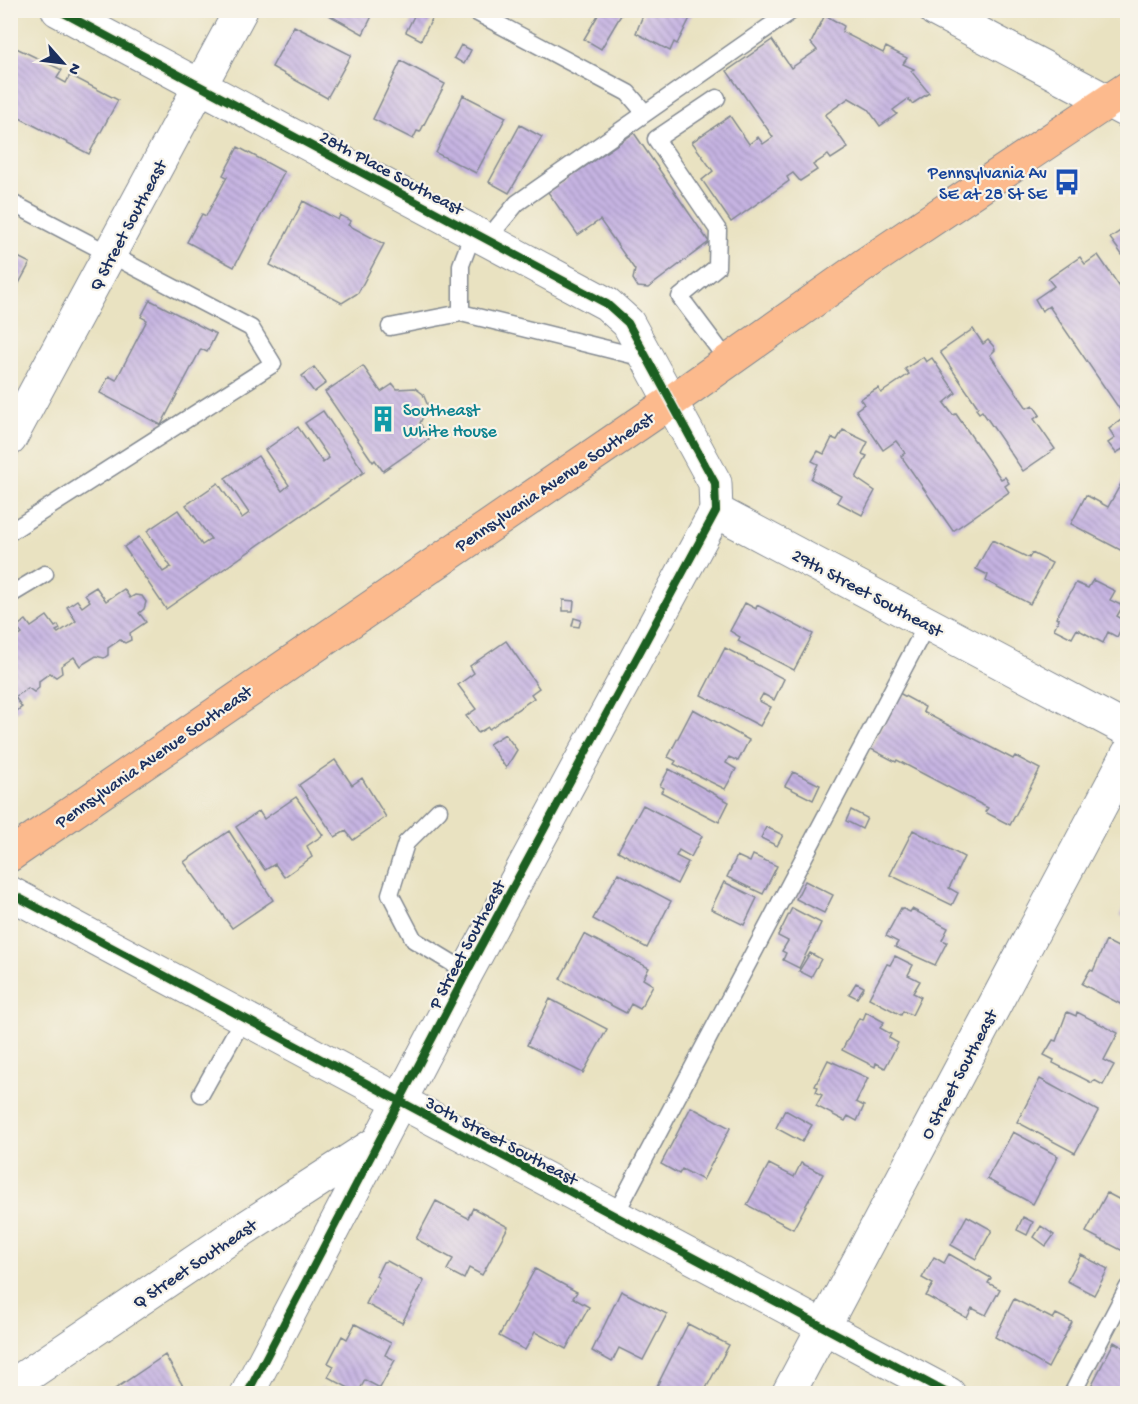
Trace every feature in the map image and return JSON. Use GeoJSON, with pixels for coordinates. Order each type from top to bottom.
{"type":"FeatureCollection","features":[{"type":"Feature","properties":{"kind":"highway","name":"Pennsylvania Avenue Southeast"},"geometry":{"type":"LineString","coordinates":[[10,855],[672,401],[864,265],[1121,100]]}},
{"type":"Feature","properties":{"kind":"street","name":"28th Place Southeast"},"geometry":{"type":"LineString","coordinates":[[58,10],[607,304],[628,323],[672,401]]}},
{"type":"Feature","properties":{"kind":"street","name":"Q Street Southeast"},"geometry":{"type":"LineString","coordinates":[[13,430],[110,256],[241,10]]}},
{"type":"Feature","properties":{"kind":"street"},"geometry":{"type":"LineString","coordinates":[[935,10],[1121,100]]}},
{"type":"Feature","properties":{"kind":"street"},"geometry":{"type":"LineString","coordinates":[[672,401],[715,483],[716,511]]}},
{"type":"Feature","properties":{"kind":"street","name":"29th Street Southeast"},"geometry":{"type":"LineString","coordinates":[[716,511],[1128,730]]}},
{"type":"Feature","properties":{"kind":"street","name":"P Street Southeast"},"geometry":{"type":"LineString","coordinates":[[247,1394],[467,972],[716,511]]}},
{"type":"Feature","properties":{"kind":"street","name":"O Street Southeast"},"geometry":{"type":"LineString","coordinates":[[788,1394],[1128,754]]}},
{"type":"Feature","properties":{"kind":"street","name":"30th Street Southeast"},"geometry":{"type":"LineString","coordinates":[[10,893],[949,1394]]}},
{"type":"Feature","properties":{"kind":"street","name":"Q Street Southeast"},"geometry":{"type":"LineString","coordinates":[[10,1387],[233,1236],[380,1141]]}},
{"type":"Feature","properties":{"kind":"lane"},"geometry":{"type":"LineString","coordinates":[[472,10],[628,93],[645,113]]}},
{"type":"Feature","properties":{"kind":"lane"},"geometry":{"type":"LineString","coordinates":[[461,313],[461,265],[481,237],[498,226],[517,203],[794,10]]}},
{"type":"Feature","properties":{"kind":"lane"},"geometry":{"type":"LineString","coordinates":[[717,98],[656,139],[718,230],[717,267],[680,297],[728,361]]}},
{"type":"Feature","properties":{"kind":"lane"},"geometry":{"type":"LineString","coordinates":[[10,202],[251,328],[273,364],[10,532]]}},
{"type":"Feature","properties":{"kind":"lane"},"geometry":{"type":"LineString","coordinates":[[390,327],[461,313],[649,359]]}},
{"type":"Feature","properties":{"kind":"lane"},"geometry":{"type":"LineString","coordinates":[[10,595],[45,574]]}},
{"type":"Feature","properties":{"kind":"lane"},"geometry":{"type":"LineString","coordinates":[[614,1217],[927,624]]}},
{"type":"Feature","properties":{"kind":"lane"},"geometry":{"type":"LineString","coordinates":[[439,810],[406,843],[390,894],[414,940],[467,972]]}},
{"type":"Feature","properties":{"kind":"lane"},"geometry":{"type":"LineString","coordinates":[[201,1094],[243,1018]]}},
{"type":"Feature","properties":{"kind":"lane"},"geometry":{"type":"LineString","coordinates":[[1072,1394],[1128,1287]]}},
{"type":"Feature","properties":{"kind":"building"},"geometry":{"type":"Polygon","coordinates":[[[320,10],[375,10],[363,34],[320,10]]]}},
{"type":"Feature","properties":{"kind":"building"},"geometry":{"type":"Polygon","coordinates":[[[417,10],[426,10],[434,15],[421,40],[406,32],[417,10]]]}},
{"type":"Feature","properties":{"kind":"building"},"geometry":{"type":"Polygon","coordinates":[[[601,10],[624,10],[601,49],[584,39],[601,10]]]}},
{"type":"Feature","properties":{"kind":"building"},"geometry":{"type":"Polygon","coordinates":[[[645,10],[694,10],[677,44],[674,42],[670,51],[636,33],[645,10]]]}},
{"type":"Feature","properties":{"kind":"building"},"geometry":{"type":"Polygon","coordinates":[[[825,15],[844,26],[842,32],[883,53],[886,47],[907,58],[903,64],[914,69],[911,71],[929,93],[912,104],[908,99],[893,110],[897,114],[880,126],[868,109],[849,98],[825,115],[848,148],[831,159],[828,155],[813,165],[817,170],[800,181],[793,173],[787,177],[789,181],[731,222],[702,180],[713,171],[692,142],[730,116],[749,144],[758,137],[763,144],[773,137],[727,71],[772,40],[791,68],[817,50],[811,43],[825,15]]]}},
{"type":"Feature","properties":{"kind":"building"},"geometry":{"type":"Polygon","coordinates":[[[294,26],[351,55],[327,98],[272,67],[294,26]]]}},
{"type":"Feature","properties":{"kind":"building"},"geometry":{"type":"Polygon","coordinates":[[[10,45],[62,70],[57,78],[66,83],[70,75],[118,100],[89,154],[12,114],[10,45]]]}},
{"type":"Feature","properties":{"kind":"building"},"geometry":{"type":"Polygon","coordinates":[[[461,45],[471,50],[464,64],[454,58],[461,45]]]}},
{"type":"Feature","properties":{"kind":"building"},"geometry":{"type":"Polygon","coordinates":[[[401,61],[445,84],[420,132],[417,131],[413,139],[373,119],[401,61]]]}},
{"type":"Feature","properties":{"kind":"building"},"geometry":{"type":"Polygon","coordinates":[[[463,95],[506,117],[476,173],[436,153],[463,95]]]}},
{"type":"Feature","properties":{"kind":"building"},"geometry":{"type":"Polygon","coordinates":[[[520,125],[542,137],[509,193],[489,182],[520,125]]]}},
{"type":"Feature","properties":{"kind":"building"},"geometry":{"type":"Polygon","coordinates":[[[634,133],[709,242],[648,288],[638,287],[633,279],[635,270],[600,220],[578,235],[548,192],[634,133]]]}},
{"type":"Feature","properties":{"kind":"building"},"geometry":{"type":"Polygon","coordinates":[[[238,147],[284,172],[234,267],[187,242],[202,214],[206,216],[227,177],[223,175],[238,147]]]}},
{"type":"Feature","properties":{"kind":"building"},"geometry":{"type":"Polygon","coordinates":[[[303,201],[338,220],[340,215],[351,221],[348,225],[384,244],[358,293],[342,303],[270,265],[303,201]]]}},
{"type":"Feature","properties":{"kind":"building"},"geometry":{"type":"Polygon","coordinates":[[[1128,226],[1128,263],[1110,238],[1128,226]]]}},
{"type":"Feature","properties":{"kind":"building"},"geometry":{"type":"Polygon","coordinates":[[[10,253],[30,263],[10,300],[10,253]]]}},
{"type":"Feature","properties":{"kind":"building"},"geometry":{"type":"Polygon","coordinates":[[[1098,255],[1128,299],[1128,446],[1116,453],[1108,443],[1115,438],[1109,429],[1125,417],[1049,306],[1042,311],[1035,299],[1054,286],[1048,279],[1080,257],[1085,264],[1098,255]]]}},
{"type":"Feature","properties":{"kind":"building"},"geometry":{"type":"Polygon","coordinates":[[[150,300],[216,334],[207,352],[201,349],[161,425],[100,393],[109,376],[116,380],[147,320],[141,317],[150,300]]]}},
{"type":"Feature","properties":{"kind":"building"},"geometry":{"type":"Polygon","coordinates":[[[973,329],[983,344],[988,340],[994,347],[995,350],[990,355],[1027,408],[1033,405],[1040,415],[1034,419],[1055,449],[1023,471],[982,411],[979,413],[976,409],[978,407],[940,352],[973,329]]]}},
{"type":"Feature","properties":{"kind":"building"},"geometry":{"type":"Polygon","coordinates":[[[923,357],[926,362],[932,358],[956,393],[944,403],[953,415],[956,414],[1001,479],[1005,477],[1009,483],[1005,486],[1009,492],[953,531],[901,456],[905,453],[896,441],[883,450],[856,410],[864,404],[860,399],[878,388],[881,393],[884,391],[909,374],[905,369],[923,357]]]}},
{"type":"Feature","properties":{"kind":"building","name":"Southeast White House"},"geometry":{"type":"Polygon","coordinates":[[[363,366],[381,392],[393,384],[397,389],[415,388],[423,394],[428,406],[420,423],[429,439],[383,471],[375,460],[373,462],[325,392],[363,366]]]}},
{"type":"Feature","properties":{"kind":"building"},"geometry":{"type":"Polygon","coordinates":[[[314,367],[326,383],[314,392],[302,376],[314,367]]]}},
{"type":"Feature","properties":{"kind":"building"},"geometry":{"type":"Polygon","coordinates":[[[323,411],[364,472],[166,609],[124,547],[139,537],[163,572],[171,567],[147,531],[178,510],[202,545],[211,539],[186,505],[218,483],[242,518],[249,513],[225,478],[258,456],[282,491],[289,485],[265,450],[298,427],[323,463],[329,458],[305,423],[323,411]]]}},
{"type":"Feature","properties":{"kind":"building"},"geometry":{"type":"Polygon","coordinates":[[[843,430],[868,442],[862,454],[867,456],[856,478],[875,491],[862,515],[837,502],[841,495],[811,479],[818,464],[812,461],[818,451],[824,454],[832,438],[837,440],[843,430]]]}},
{"type":"Feature","properties":{"kind":"building"},"geometry":{"type":"Polygon","coordinates":[[[1128,471],[1128,554],[1071,524],[1086,495],[1108,507],[1128,471]]]}},
{"type":"Feature","properties":{"kind":"building"},"geometry":{"type":"Polygon","coordinates":[[[992,540],[1029,558],[1032,553],[1052,563],[1030,604],[986,581],[988,575],[976,569],[992,540]]]}},
{"type":"Feature","properties":{"kind":"building"},"geometry":{"type":"Polygon","coordinates":[[[1093,580],[1115,591],[1110,600],[1123,606],[1117,616],[1125,621],[1117,637],[1108,632],[1103,643],[1077,629],[1072,638],[1054,629],[1059,619],[1056,618],[1076,583],[1088,588],[1093,580]]]}},
{"type":"Feature","properties":{"kind":"building"},"geometry":{"type":"Polygon","coordinates":[[[96,587],[106,601],[124,589],[130,598],[135,595],[142,596],[146,602],[144,609],[139,613],[146,622],[130,633],[131,640],[125,643],[120,640],[108,648],[108,655],[104,658],[96,656],[80,666],[74,657],[61,666],[62,673],[56,677],[50,673],[39,681],[39,688],[34,692],[28,688],[15,697],[22,707],[10,716],[10,636],[13,640],[22,634],[16,627],[26,620],[31,627],[47,616],[55,627],[58,625],[60,629],[56,631],[58,633],[76,621],[67,607],[77,600],[82,607],[90,601],[85,594],[96,587]]]}},
{"type":"Feature","properties":{"kind":"building"},"geometry":{"type":"Polygon","coordinates":[[[563,600],[574,601],[573,611],[563,611],[563,600]]]}},
{"type":"Feature","properties":{"kind":"building"},"geometry":{"type":"Polygon","coordinates":[[[745,603],[756,609],[757,605],[813,634],[794,670],[738,641],[740,637],[730,631],[745,603]]]}},
{"type":"Feature","properties":{"kind":"building"},"geometry":{"type":"Polygon","coordinates":[[[574,618],[581,620],[579,627],[572,626],[574,618]]]}},
{"type":"Feature","properties":{"kind":"building"},"geometry":{"type":"Polygon","coordinates":[[[506,641],[539,688],[531,694],[534,698],[489,729],[488,727],[478,733],[466,716],[476,709],[458,685],[474,673],[470,666],[506,641]]]}},
{"type":"Feature","properties":{"kind":"building"},"geometry":{"type":"Polygon","coordinates":[[[725,648],[784,679],[774,700],[763,694],[759,701],[771,707],[760,726],[701,695],[725,648]]]}},
{"type":"Feature","properties":{"kind":"building"},"geometry":{"type":"Polygon","coordinates":[[[899,693],[925,707],[923,712],[1013,759],[1015,756],[1040,769],[1010,825],[985,812],[988,808],[897,760],[896,762],[871,749],[899,693]]]}},
{"type":"Feature","properties":{"kind":"building"},"geometry":{"type":"Polygon","coordinates":[[[693,709],[749,740],[738,761],[729,757],[726,763],[736,769],[725,789],[674,764],[676,761],[668,757],[693,709]]]}},
{"type":"Feature","properties":{"kind":"building"},"geometry":{"type":"Polygon","coordinates":[[[505,734],[517,750],[506,768],[489,744],[505,734]]]}},
{"type":"Feature","properties":{"kind":"building"},"geometry":{"type":"Polygon","coordinates":[[[335,760],[352,785],[362,778],[386,817],[353,840],[346,831],[335,837],[299,785],[335,760]]]}},
{"type":"Feature","properties":{"kind":"building"},"geometry":{"type":"Polygon","coordinates":[[[669,769],[729,802],[719,822],[661,792],[664,788],[660,786],[669,769]]]}},
{"type":"Feature","properties":{"kind":"building"},"geometry":{"type":"Polygon","coordinates":[[[793,772],[820,785],[813,800],[785,786],[793,772]]]}},
{"type":"Feature","properties":{"kind":"building"},"geometry":{"type":"Polygon","coordinates":[[[296,797],[323,835],[307,846],[312,857],[284,877],[275,864],[265,870],[236,827],[259,811],[264,819],[296,797]]]}},
{"type":"Feature","properties":{"kind":"building"},"geometry":{"type":"Polygon","coordinates":[[[643,805],[702,836],[691,857],[679,850],[676,856],[688,862],[677,884],[618,851],[643,805]]]}},
{"type":"Feature","properties":{"kind":"building"},"geometry":{"type":"Polygon","coordinates":[[[851,810],[867,818],[862,829],[846,821],[851,810]]]}},
{"type":"Feature","properties":{"kind":"building"},"geometry":{"type":"Polygon","coordinates":[[[766,827],[783,835],[777,846],[761,838],[766,827]]]}},
{"type":"Feature","properties":{"kind":"building"},"geometry":{"type":"Polygon","coordinates":[[[913,830],[964,857],[949,888],[958,893],[952,905],[890,875],[913,830]]]}},
{"type":"Feature","properties":{"kind":"building"},"geometry":{"type":"Polygon","coordinates":[[[229,831],[273,900],[232,928],[184,862],[229,831]]]}},
{"type":"Feature","properties":{"kind":"building"},"geometry":{"type":"Polygon","coordinates":[[[753,855],[777,866],[763,894],[727,877],[737,856],[750,862],[753,855]]]}},
{"type":"Feature","properties":{"kind":"building"},"geometry":{"type":"Polygon","coordinates":[[[618,873],[671,901],[647,948],[593,919],[618,873]]]}},
{"type":"Feature","properties":{"kind":"building"},"geometry":{"type":"Polygon","coordinates":[[[805,881],[833,895],[824,913],[796,899],[805,881]]]}},
{"type":"Feature","properties":{"kind":"building"},"geometry":{"type":"Polygon","coordinates":[[[724,882],[757,898],[744,925],[711,909],[724,882]]]}},
{"type":"Feature","properties":{"kind":"building"},"geometry":{"type":"Polygon","coordinates":[[[1128,899],[1128,919],[1120,915],[1128,899]]]}},
{"type":"Feature","properties":{"kind":"building"},"geometry":{"type":"Polygon","coordinates":[[[792,908],[821,923],[799,968],[783,960],[786,953],[782,951],[788,941],[778,936],[792,908]]]}},
{"type":"Feature","properties":{"kind":"building"},"geometry":{"type":"Polygon","coordinates":[[[901,908],[910,912],[912,909],[948,928],[942,940],[947,942],[935,965],[895,947],[898,942],[886,936],[901,908]]]}},
{"type":"Feature","properties":{"kind":"building"},"geometry":{"type":"Polygon","coordinates":[[[584,934],[649,968],[643,979],[653,985],[640,1009],[631,1004],[626,1013],[560,979],[584,934]]]}},
{"type":"Feature","properties":{"kind":"building"},"geometry":{"type":"Polygon","coordinates":[[[1106,941],[1128,952],[1128,1008],[1082,984],[1090,970],[1093,971],[1106,941]]]}},
{"type":"Feature","properties":{"kind":"building"},"geometry":{"type":"Polygon","coordinates":[[[810,953],[821,959],[811,977],[799,971],[810,953]]]}},
{"type":"Feature","properties":{"kind":"building"},"geometry":{"type":"Polygon","coordinates":[[[895,956],[913,965],[908,975],[920,981],[913,993],[921,997],[912,1015],[903,1011],[901,1015],[869,998],[887,964],[890,965],[895,956]]]}},
{"type":"Feature","properties":{"kind":"building"},"geometry":{"type":"Polygon","coordinates":[[[856,983],[864,987],[857,998],[849,994],[856,983]]]}},
{"type":"Feature","properties":{"kind":"building"},"geometry":{"type":"Polygon","coordinates":[[[550,999],[607,1029],[583,1073],[527,1045],[550,999]]]}},
{"type":"Feature","properties":{"kind":"building"},"geometry":{"type":"Polygon","coordinates":[[[866,1012],[884,1022],[880,1028],[891,1034],[889,1038],[898,1043],[885,1068],[876,1063],[875,1067],[842,1050],[859,1018],[863,1020],[866,1012]]]}},
{"type":"Feature","properties":{"kind":"building"},"geometry":{"type":"Polygon","coordinates":[[[1067,1012],[1076,1016],[1077,1012],[1118,1033],[1104,1060],[1114,1065],[1103,1085],[1094,1080],[1092,1083],[1053,1063],[1054,1060],[1044,1055],[1053,1040],[1056,1041],[1067,1012]]]}},
{"type":"Feature","properties":{"kind":"building"},"geometry":{"type":"Polygon","coordinates":[[[828,1060],[868,1078],[856,1102],[864,1106],[857,1121],[848,1116],[845,1121],[816,1106],[822,1095],[816,1092],[818,1087],[815,1086],[828,1060]]]}},
{"type":"Feature","properties":{"kind":"building"},"geometry":{"type":"Polygon","coordinates":[[[1040,1079],[1098,1111],[1075,1153],[1017,1122],[1040,1079]]]}},
{"type":"Feature","properties":{"kind":"building"},"geometry":{"type":"Polygon","coordinates":[[[691,1107],[730,1128],[703,1180],[682,1169],[679,1174],[661,1164],[691,1107]]]}},
{"type":"Feature","properties":{"kind":"building"},"geometry":{"type":"Polygon","coordinates":[[[785,1110],[812,1125],[802,1142],[776,1128],[785,1110]]]}},
{"type":"Feature","properties":{"kind":"building"},"geometry":{"type":"Polygon","coordinates":[[[1013,1132],[1058,1156],[1033,1204],[987,1179],[1013,1132]]]}},
{"type":"Feature","properties":{"kind":"building"},"geometry":{"type":"Polygon","coordinates":[[[801,1163],[823,1174],[793,1229],[747,1205],[769,1164],[794,1177],[801,1163]]]}},
{"type":"Feature","properties":{"kind":"building"},"geometry":{"type":"Polygon","coordinates":[[[1107,1193],[1128,1204],[1127,1253],[1086,1232],[1107,1193]]]}},
{"type":"Feature","properties":{"kind":"building"},"geometry":{"type":"Polygon","coordinates":[[[436,1201],[468,1218],[473,1208],[508,1227],[482,1275],[469,1268],[464,1279],[447,1270],[453,1259],[416,1239],[436,1201]]]}},
{"type":"Feature","properties":{"kind":"building"},"geometry":{"type":"Polygon","coordinates":[[[967,1216],[992,1230],[976,1259],[951,1245],[967,1216]]]}},
{"type":"Feature","properties":{"kind":"building"},"geometry":{"type":"Polygon","coordinates":[[[1023,1217],[1033,1222],[1027,1235],[1017,1230],[1023,1217]]]}},
{"type":"Feature","properties":{"kind":"building"},"geometry":{"type":"Polygon","coordinates":[[[1041,1226],[1054,1235],[1046,1246],[1034,1237],[1041,1226]]]}},
{"type":"Feature","properties":{"kind":"building"},"geometry":{"type":"Polygon","coordinates":[[[949,1254],[991,1278],[988,1283],[1000,1289],[986,1315],[972,1308],[967,1318],[926,1296],[933,1284],[922,1278],[934,1257],[944,1263],[949,1254]]]}},
{"type":"Feature","properties":{"kind":"building"},"geometry":{"type":"Polygon","coordinates":[[[1081,1255],[1108,1269],[1094,1295],[1067,1281],[1081,1255]]]}},
{"type":"Feature","properties":{"kind":"building"},"geometry":{"type":"Polygon","coordinates":[[[387,1261],[424,1281],[402,1323],[366,1304],[379,1278],[376,1276],[383,1262],[387,1261]]]}},
{"type":"Feature","properties":{"kind":"building"},"geometry":{"type":"Polygon","coordinates":[[[535,1269],[577,1292],[573,1298],[589,1307],[566,1349],[535,1332],[525,1350],[499,1336],[535,1269]]]}},
{"type":"Feature","properties":{"kind":"building"},"geometry":{"type":"Polygon","coordinates":[[[621,1291],[667,1314],[643,1360],[619,1348],[612,1362],[592,1351],[621,1291]]]}},
{"type":"Feature","properties":{"kind":"building"},"geometry":{"type":"Polygon","coordinates":[[[1014,1299],[1053,1319],[1056,1314],[1072,1322],[1048,1368],[995,1337],[1014,1299]]]}},
{"type":"Feature","properties":{"kind":"building"},"geometry":{"type":"Polygon","coordinates":[[[355,1324],[391,1343],[385,1355],[395,1360],[380,1388],[365,1380],[358,1393],[328,1377],[334,1366],[328,1363],[342,1336],[347,1339],[355,1324]]]}},
{"type":"Feature","properties":{"kind":"building"},"geometry":{"type":"Polygon","coordinates":[[[688,1324],[729,1345],[703,1394],[653,1394],[688,1324]]]}},
{"type":"Feature","properties":{"kind":"building"},"geometry":{"type":"Polygon","coordinates":[[[1128,1341],[1128,1394],[1100,1394],[1090,1388],[1114,1342],[1124,1348],[1128,1341]]]}},
{"type":"Feature","properties":{"kind":"building"},"geometry":{"type":"Polygon","coordinates":[[[165,1355],[183,1386],[173,1394],[118,1394],[115,1389],[165,1355]]]}},
{"type":"Feature","properties":{"kind":"building"},"geometry":{"type":"Polygon","coordinates":[[[321,1387],[334,1394],[318,1394],[321,1387]]]}},
{"type":"Feature","properties":{"kind":"cycle path"},"geometry":{"type":"LineString","coordinates":[[58,10],[607,304],[628,323],[715,483],[716,511],[467,972],[247,1394]]}},
{"type":"Feature","properties":{"kind":"cycle path"},"geometry":{"type":"LineString","coordinates":[[10,893],[949,1394]]}},
{"type":"Feature","properties":{"kind":"place","name":"Pennsylvania Av SE at 28 St SE"},"geometry":{"type":"Point","coordinates":[1067,182]}},
{"type":"Feature","properties":{"kind":"place","name":"Southeast White House"},"geometry":{"type":"Point","coordinates":[383,419]}}]}
